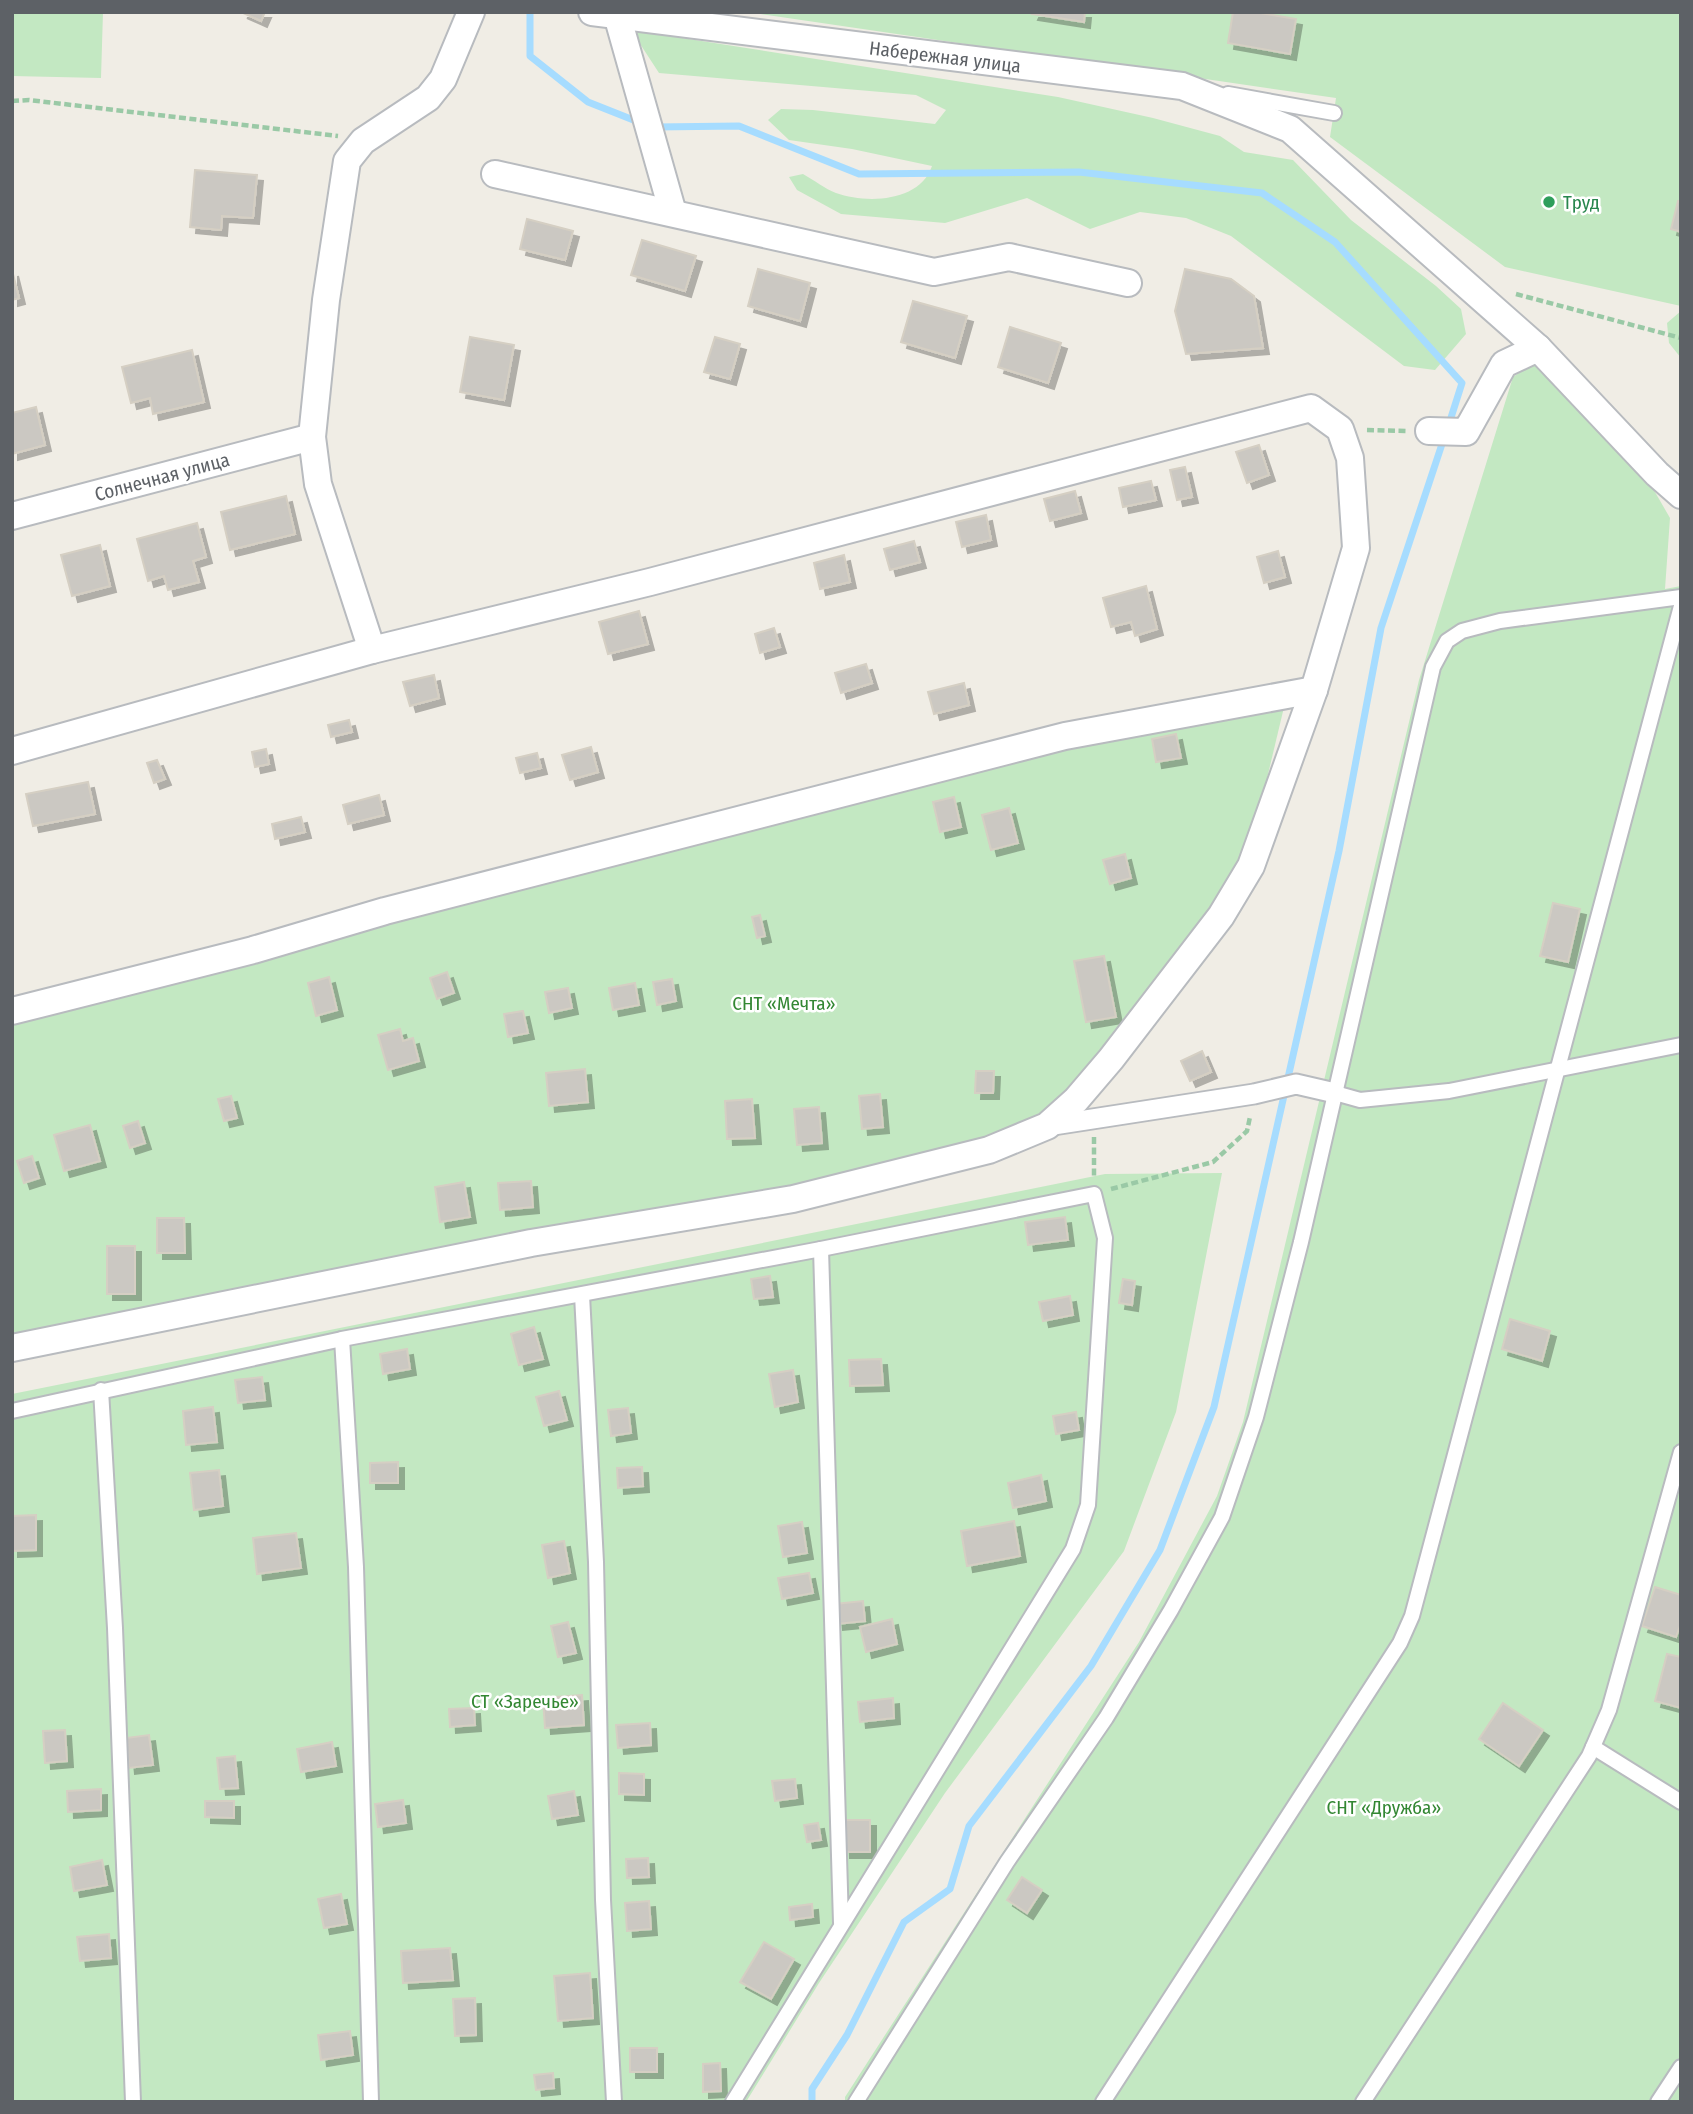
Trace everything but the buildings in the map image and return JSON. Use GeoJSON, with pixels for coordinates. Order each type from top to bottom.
{"type":"FeatureCollection","features":[{"type":"Feature","properties":{"kind":"street"},"geometry":{"type":"LineString","coordinates":[[372,650],[318,484],[312,437],[326,300],[347,160],[363,141],[428,98],[443,79],[471,12]]}},
{"type":"Feature","properties":{"kind":"street"},"geometry":{"type":"LineString","coordinates":[[605,14],[673,213]]}},
{"type":"Feature","properties":{"kind":"street","name":"Набережная улица"},"geometry":{"type":"LineString","coordinates":[[605,14],[698,19],[1182,86],[1290,129],[1538,348],[1657,474],[1681,495]]}},
{"type":"Feature","properties":{"kind":"street"},"geometry":{"type":"LineString","coordinates":[[495,174],[934,272],[1009,257],[1128,283]]}},
{"type":"Feature","properties":{"kind":"street"},"geometry":{"type":"LineString","coordinates":[[1429,431],[1466,432],[1504,364],[1538,348]]}},
{"type":"Feature","properties":{"kind":"street"},"geometry":{"type":"LineString","coordinates":[[12,751],[372,650],[650,582],[1311,408],[1340,429],[1350,458],[1356,548],[1314,690],[1251,866],[1222,916],[1111,1059],[1076,1100],[1047,1126]]}},
{"type":"Feature","properties":{"kind":"street","name":"Солнечная улица"},"geometry":{"type":"LineString","coordinates":[[12,516],[312,437]]}},
{"type":"Feature","properties":{"kind":"street"},"geometry":{"type":"LineString","coordinates":[[12,1011],[253,950],[385,911],[1065,736],[1314,690]]}},
{"type":"Feature","properties":{"kind":"street"},"geometry":{"type":"LineString","coordinates":[[12,1348],[531,1243],[793,1199],[989,1150],[1047,1126],[1254,1094],[1296,1084],[1335,1093]]}},
{"type":"Feature","properties":{"kind":"lane"},"geometry":{"type":"LineString","coordinates":[[1182,86],[1334,113]]}},
{"type":"Feature","properties":{"kind":"lane"},"geometry":{"type":"LineString","coordinates":[[856,2102],[1007,1862],[1106,1718],[1171,1610],[1222,1517],[1256,1417],[1301,1242],[1433,667],[1447,641],[1462,631],[1500,621],[1681,597]]}},
{"type":"Feature","properties":{"kind":"lane"},"geometry":{"type":"LineString","coordinates":[[1103,2102],[1400,1643],[1412,1616],[1681,606]]}},
{"type":"Feature","properties":{"kind":"lane"},"geometry":{"type":"LineString","coordinates":[[1335,1093],[1360,1101],[1449,1091],[1681,1045]]}},
{"type":"Feature","properties":{"kind":"lane"},"geometry":{"type":"LineString","coordinates":[[12,1410],[342,1339],[821,1249],[1094,1194],[1105,1238],[1088,1505],[1073,1549],[733,2102]]}},
{"type":"Feature","properties":{"kind":"lane"},"geometry":{"type":"LineString","coordinates":[[821,1249],[841,1924]]}},
{"type":"Feature","properties":{"kind":"lane"},"geometry":{"type":"LineString","coordinates":[[582,1295],[596,1562],[603,1899],[614,2102]]}},
{"type":"Feature","properties":{"kind":"lane"},"geometry":{"type":"LineString","coordinates":[[342,1339],[356,1567],[371,2102]]}},
{"type":"Feature","properties":{"kind":"lane"},"geometry":{"type":"LineString","coordinates":[[101,1390],[115,1628],[133,2102]]}},
{"type":"Feature","properties":{"kind":"lane"},"geometry":{"type":"LineString","coordinates":[[1363,2102],[1589,1756],[1609,1710],[1681,1452]]}},
{"type":"Feature","properties":{"kind":"lane"},"geometry":{"type":"LineString","coordinates":[[1593,1746],[1681,1802]]}},
{"type":"Feature","properties":{"kind":"lane"},"geometry":{"type":"LineString","coordinates":[[1658,2102],[1681,2067]]}},
{"type":"Feature","properties":{"kind":"path"},"geometry":{"type":"LineString","coordinates":[[12,101],[29,100],[324,132],[363,141]]}},
{"type":"Feature","properties":{"kind":"path"},"geometry":{"type":"LineString","coordinates":[[1513,294],[1681,338]]}},
{"type":"Feature","properties":{"kind":"path"},"geometry":{"type":"LineString","coordinates":[[1340,429],[1429,431]]}},
{"type":"Feature","properties":{"kind":"path"},"geometry":{"type":"LineString","coordinates":[[1094,1119],[1094,1194],[1213,1161],[1247,1131],[1254,1094]]}},
{"type":"Feature","properties":{"kind":"green space"},"geometry":{"type":"Polygon","coordinates":[[[12,12],[103,12],[101,78],[12,76],[12,12]]]}},
{"type":"Feature","properties":{"kind":"green space","name":"Труд"},"geometry":{"type":"Polygon","coordinates":[[[746,12],[1681,12],[1681,306],[1505,267],[1330,137],[1336,98],[746,12]]]}},
{"type":"Feature","properties":{"kind":"green space"},"geometry":{"type":"Polygon","coordinates":[[[631,30],[1058,97],[1220,136],[1244,152],[1293,160],[1351,220],[1436,286],[1461,309],[1466,334],[1435,370],[1404,366],[1231,236],[1186,218],[1140,212],[1090,229],[1027,198],[945,223],[841,214],[797,190],[789,177],[803,174],[836,193],[877,199],[905,193],[916,187],[926,178],[932,166],[852,149],[789,140],[768,120],[781,109],[813,110],[935,124],[946,110],[916,95],[659,73],[631,30]]]}},
{"type":"Feature","properties":{"kind":"green space"},"geometry":{"type":"Polygon","coordinates":[[[1681,311],[1681,358],[1669,343],[1667,323],[1681,311]]]}},
{"type":"Feature","properties":{"kind":"green space","name":"СНТ «Дружба»"},"geometry":{"type":"Polygon","coordinates":[[[1537,361],[1644,473],[1670,518],[1665,589],[1681,586],[1681,2102],[845,2102],[845,2097],[1139,1642],[1217,1496],[1243,1422],[1419,680],[1513,377],[1537,361]]]}},
{"type":"Feature","properties":{"kind":"green space","name":"СНТ «Мечта»"},"geometry":{"type":"Polygon","coordinates":[[[1285,703],[1248,858],[1185,951],[1058,1104],[1008,1132],[805,1188],[12,1339],[12,1023],[1020,747],[1285,703]]]}},
{"type":"Feature","properties":{"kind":"green space","name":"СТ «Заречье»"},"geometry":{"type":"Polygon","coordinates":[[[1222,1173],[1176,1412],[1124,1551],[945,1793],[819,1983],[746,2102],[12,2102],[12,1394],[1105,1174],[1222,1173]]]}},
{"type":"Feature","properties":{"kind":"waterway"},"geometry":{"type":"LineString","coordinates":[[530,12],[530,56],[588,102],[641,123]]}},
{"type":"Feature","properties":{"kind":"waterway"},"geometry":{"type":"LineString","coordinates":[[655,127],[739,126],[859,174],[1079,172],[1262,193],[1335,242],[1462,383],[1448,427]]}},
{"type":"Feature","properties":{"kind":"waterway"},"geometry":{"type":"LineString","coordinates":[[812,2102],[812,2089],[847,2035],[904,1922],[950,1889],[969,1826],[1091,1666],[1160,1550],[1214,1407],[1339,851],[1381,628],[1444,438]]}},
{"type":"Feature","properties":{"kind":"place","name":"Труд"},"geometry":{"type":"Point","coordinates":[1549,202]}}]}
